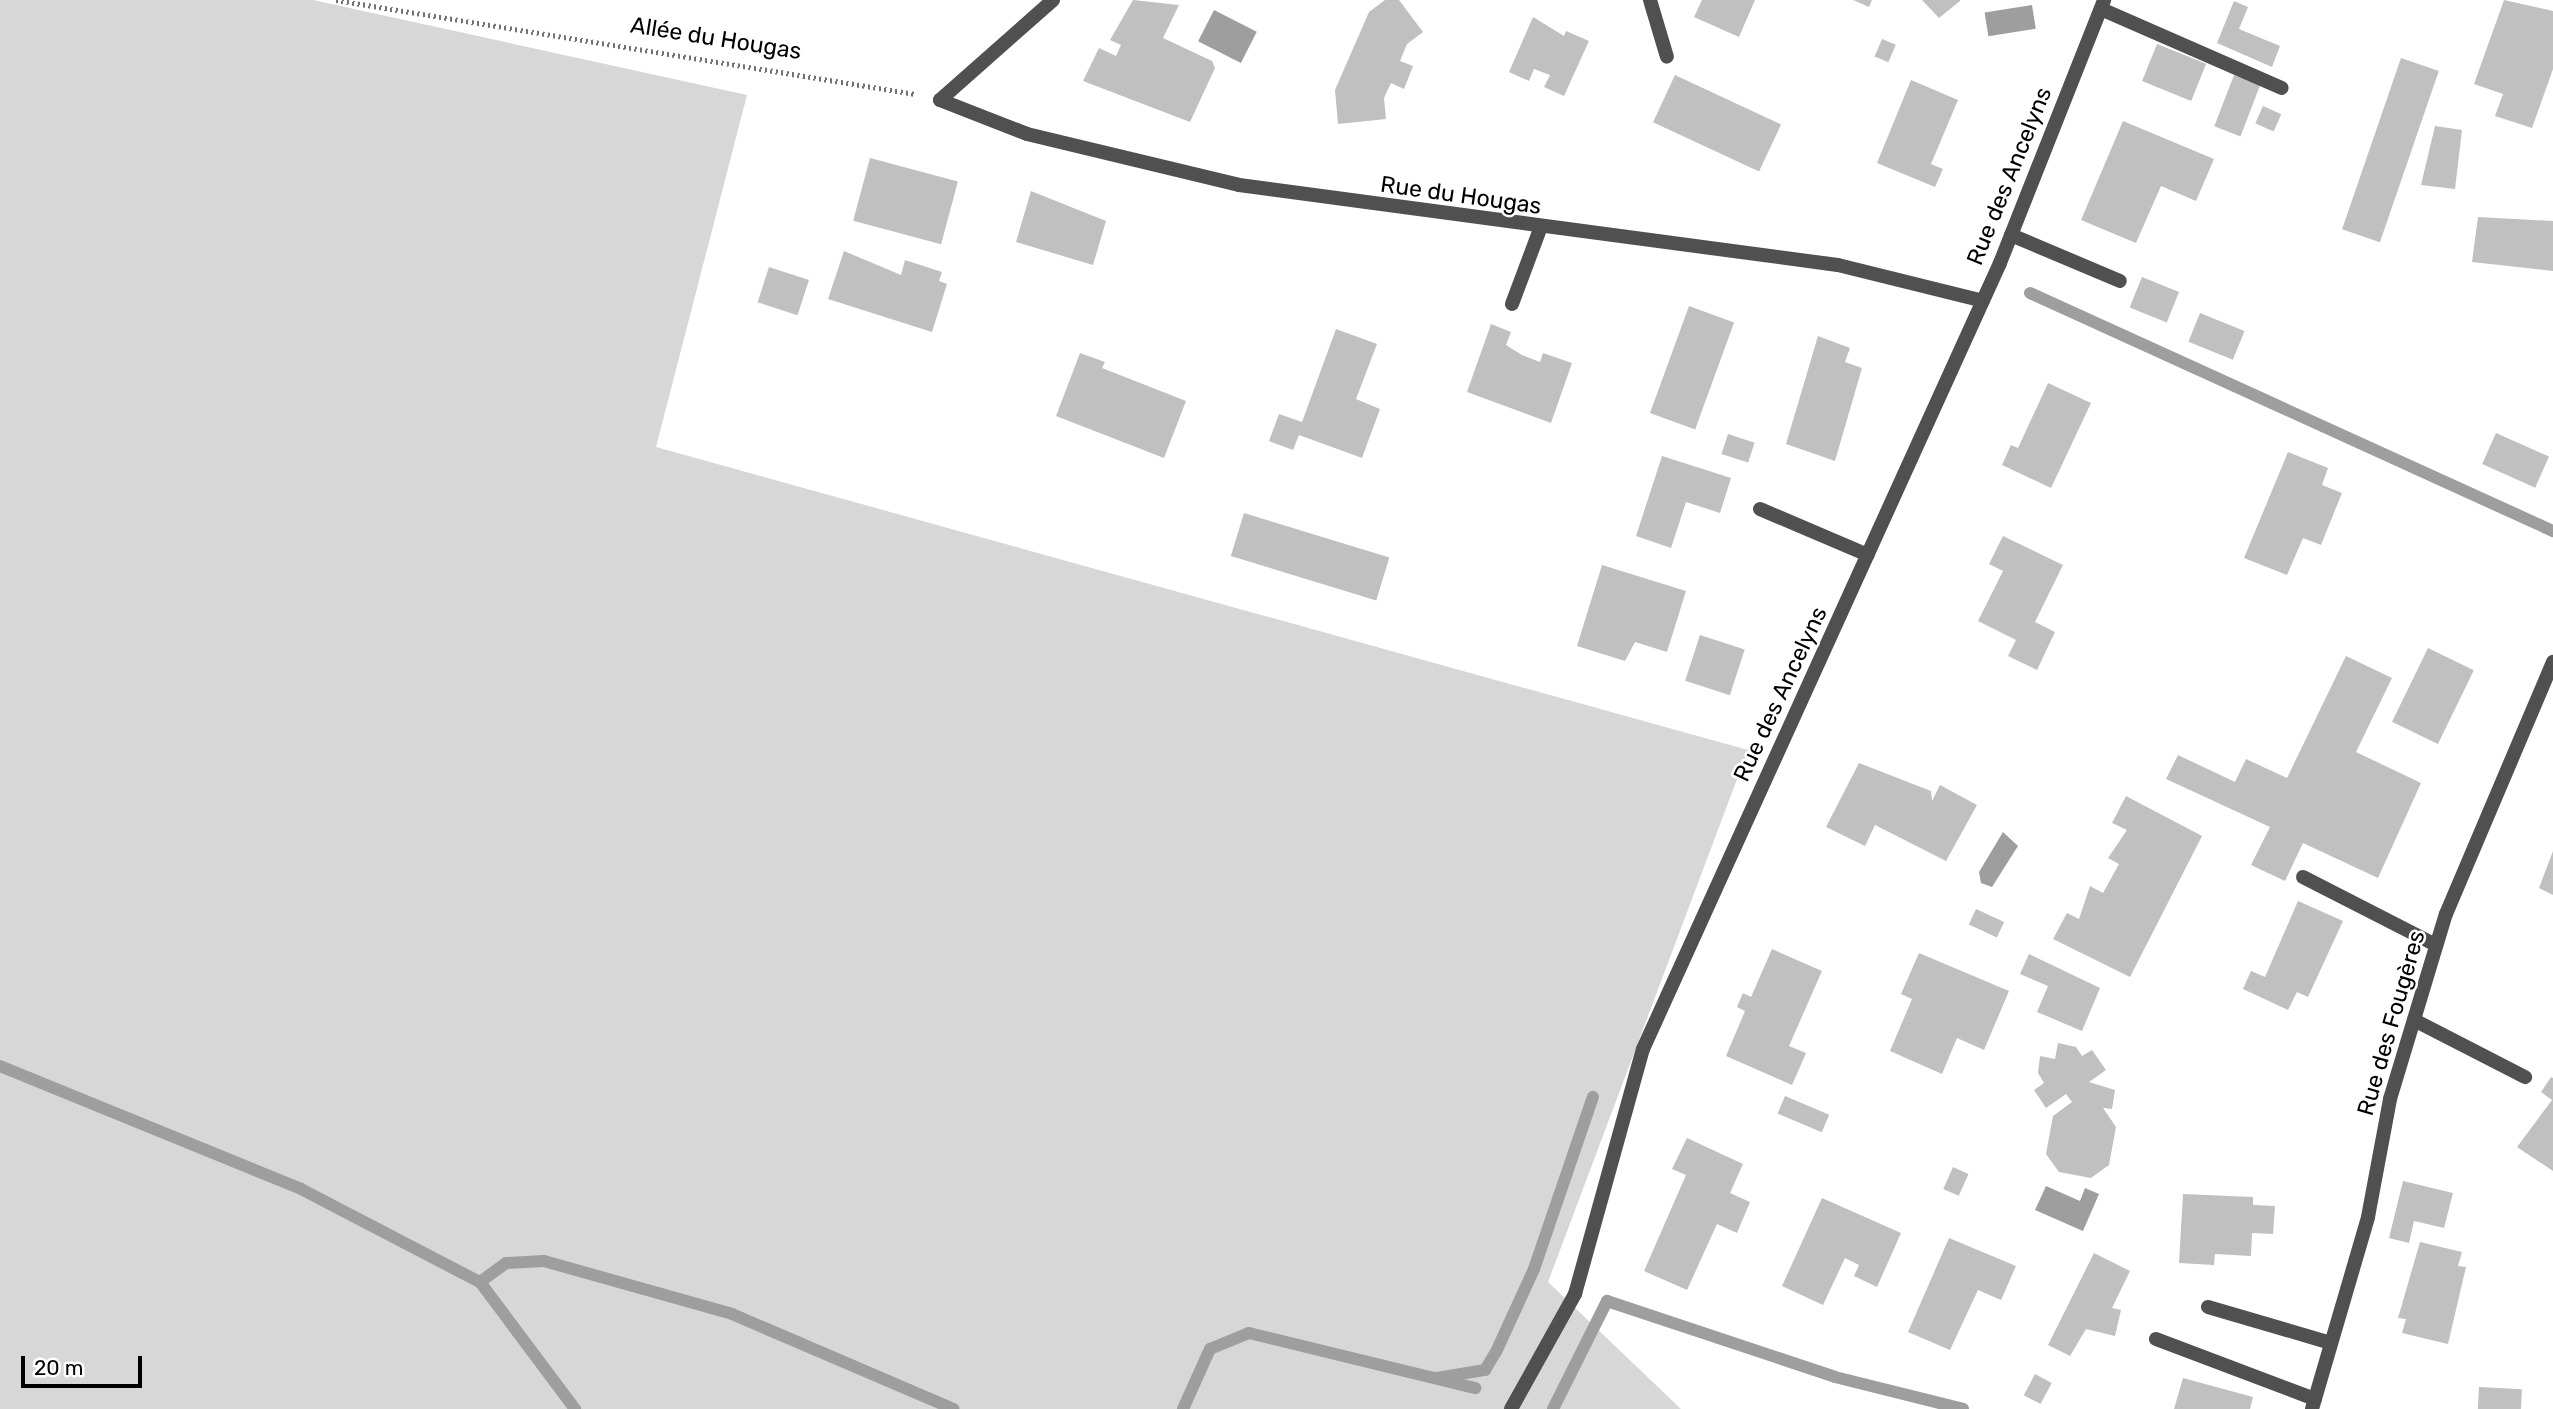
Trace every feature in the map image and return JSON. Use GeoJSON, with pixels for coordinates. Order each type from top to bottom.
{"type":"FeatureCollection","features":[{"type":"Feature","properties":{"kind":"street"},"geometry":{"type":"LineString","coordinates":[[940,100],[1053,0]]}},
{"type":"Feature","properties":{"kind":"street"},"geometry":{"type":"LineString","coordinates":[[1650,0],[1667,57]]}},
{"type":"Feature","properties":{"kind":"street"},"geometry":{"type":"LineString","coordinates":[[2102,4],[2282,88]]}},
{"type":"Feature","properties":{"kind":"street","name":"Rue des Ancelyns"},"geometry":{"type":"LineString","coordinates":[[1511,1409],[1575,1294],[1643,1049],[1983,300],[2102,4]]}},
{"type":"Feature","properties":{"kind":"street","name":"Rue du Hougas"},"geometry":{"type":"LineString","coordinates":[[940,100],[1027,134],[1136,165],[1540,229],[1838,265],[1983,300]]}},
{"type":"Feature","properties":{"kind":"street"},"geometry":{"type":"LineString","coordinates":[[1512,304],[1540,229]]}},
{"type":"Feature","properties":{"kind":"street"},"geometry":{"type":"LineString","coordinates":[[2011,235],[2120,281]]}},
{"type":"Feature","properties":{"kind":"street"},"geometry":{"type":"LineString","coordinates":[[1760,509],[1868,555]]}},
{"type":"Feature","properties":{"kind":"street","name":"Rue des Fougères"},"geometry":{"type":"LineString","coordinates":[[2314,1404],[2414,1020],[2437,945],[2553,662]]}},
{"type":"Feature","properties":{"kind":"street"},"geometry":{"type":"LineString","coordinates":[[2303,877],[2437,945]]}},
{"type":"Feature","properties":{"kind":"street"},"geometry":{"type":"LineString","coordinates":[[2414,1020],[2525,1077]]}},
{"type":"Feature","properties":{"kind":"street"},"geometry":{"type":"LineString","coordinates":[[2208,1307],[2331,1343]]}},
{"type":"Feature","properties":{"kind":"street"},"geometry":{"type":"LineString","coordinates":[[2156,1339],[2314,1404]]}},
{"type":"Feature","properties":{"kind":"path","name":"Allée du Hougas"},"geometry":{"type":"LineString","coordinates":[[335,0],[940,100]]}},
{"type":"Feature","properties":{"kind":"shaded area"},"geometry":{"type":"Polygon","coordinates":[[[0,0],[313,0],[747,95],[656,447],[1748,750],[1548,1282],[1681,1409],[0,1409],[0,0]]]}},
{"type":"Feature","properties":{"kind":"shaded area"},"geometry":{"type":"Polygon","coordinates":[[[2032,5],[2036,29],[1988,36],[1985,13],[2032,5]]]}},
{"type":"Feature","properties":{"kind":"shaded area"},"geometry":{"type":"Polygon","coordinates":[[[1214,10],[1257,32],[1241,63],[1198,41],[1214,10]]]}},
{"type":"Feature","properties":{"kind":"shaded area"},"geometry":{"type":"Polygon","coordinates":[[[2003,832],[2018,846],[1992,887],[1981,883],[1979,872],[2003,832]]]}},
{"type":"Feature","properties":{"kind":"shaded area"},"geometry":{"type":"Polygon","coordinates":[[[2046,1186],[2080,1201],[2085,1188],[2099,1194],[2083,1231],[2035,1210],[2046,1186]]]}},
{"type":"Feature","properties":{"kind":"building"},"geometry":{"type":"Polygon","coordinates":[[[1133,0],[1179,5],[1163,38],[1212,61],[1215,68],[1190,122],[1083,81],[1099,48],[1116,56],[1121,45],[1110,40],[1133,0]]]}},
{"type":"Feature","properties":{"kind":"building"},"geometry":{"type":"Polygon","coordinates":[[[1385,0],[1399,0],[1423,32],[1407,44],[1400,61],[1413,66],[1404,89],[1391,83],[1384,98],[1386,119],[1338,124],[1335,90],[1369,12],[1385,0]]]}},
{"type":"Feature","properties":{"kind":"building"},"geometry":{"type":"Polygon","coordinates":[[[1702,0],[1755,0],[1739,37],[1694,17],[1702,0]]]}},
{"type":"Feature","properties":{"kind":"building"},"geometry":{"type":"Polygon","coordinates":[[[1853,0],[1872,0],[1869,7],[1853,0]]]}},
{"type":"Feature","properties":{"kind":"building"},"geometry":{"type":"Polygon","coordinates":[[[1922,0],[1960,0],[1960,1],[1939,18],[1922,0]]]}},
{"type":"Feature","properties":{"kind":"building"},"geometry":{"type":"Polygon","coordinates":[[[2504,0],[2553,11],[2553,69],[2532,128],[2495,116],[2503,94],[2474,84],[2504,0]]]}},
{"type":"Feature","properties":{"kind":"building"},"geometry":{"type":"Polygon","coordinates":[[[2234,1],[2248,7],[2239,29],[2280,46],[2272,67],[2217,43],[2234,1]]]}},
{"type":"Feature","properties":{"kind":"building"},"geometry":{"type":"Polygon","coordinates":[[[1533,17],[1564,36],[1566,31],[1589,41],[1564,96],[1544,87],[1550,75],[1534,69],[1529,81],[1509,72],[1533,17]]]}},
{"type":"Feature","properties":{"kind":"building"},"geometry":{"type":"Polygon","coordinates":[[[1882,39],[1896,45],[1888,62],[1875,56],[1882,39]]]}},
{"type":"Feature","properties":{"kind":"building"},"geometry":{"type":"Polygon","coordinates":[[[2157,44],[2206,64],[2191,101],[2142,81],[2157,44]]]}},
{"type":"Feature","properties":{"kind":"building"},"geometry":{"type":"Polygon","coordinates":[[[2401,58],[2439,71],[2380,242],[2342,229],[2401,58]]]}},
{"type":"Feature","properties":{"kind":"building"},"geometry":{"type":"Polygon","coordinates":[[[1675,75],[1781,124],[1759,172],[1653,122],[1675,75]]]}},
{"type":"Feature","properties":{"kind":"building"},"geometry":{"type":"Polygon","coordinates":[[[2234,75],[2260,85],[2240,136],[2214,126],[2234,75]]]}},
{"type":"Feature","properties":{"kind":"building"},"geometry":{"type":"Polygon","coordinates":[[[1911,80],[1958,100],[1931,164],[1943,169],[1935,187],[1877,163],[1911,80]]]}},
{"type":"Feature","properties":{"kind":"building"},"geometry":{"type":"Polygon","coordinates":[[[2263,106],[2281,114],[2274,131],[2255,123],[2263,106]]]}},
{"type":"Feature","properties":{"kind":"building"},"geometry":{"type":"Polygon","coordinates":[[[2123,121],[2214,159],[2196,201],[2161,186],[2136,243],[2081,220],[2123,121]]]}},
{"type":"Feature","properties":{"kind":"building"},"geometry":{"type":"Polygon","coordinates":[[[2435,126],[2462,130],[2455,189],[2421,185],[2435,126]]]}},
{"type":"Feature","properties":{"kind":"building"},"geometry":{"type":"Polygon","coordinates":[[[870,158],[958,182],[941,244],[853,221],[870,158]]]}},
{"type":"Feature","properties":{"kind":"building"},"geometry":{"type":"Polygon","coordinates":[[[1031,191],[1106,221],[1093,265],[1016,242],[1031,191]]]}},
{"type":"Feature","properties":{"kind":"building"},"geometry":{"type":"Polygon","coordinates":[[[2478,217],[2553,221],[2553,271],[2472,262],[2478,217]]]}},
{"type":"Feature","properties":{"kind":"building"},"geometry":{"type":"Polygon","coordinates":[[[844,251],[901,275],[905,260],[942,272],[939,281],[947,284],[932,332],[828,299],[844,251]]]}},
{"type":"Feature","properties":{"kind":"building"},"geometry":{"type":"Polygon","coordinates":[[[769,267],[809,280],[798,315],[758,302],[769,267]]]}},
{"type":"Feature","properties":{"kind":"building"},"geometry":{"type":"Polygon","coordinates":[[[2142,277],[2179,292],[2167,323],[2130,308],[2142,277]]]}},
{"type":"Feature","properties":{"kind":"building"},"geometry":{"type":"Polygon","coordinates":[[[1689,306],[1734,322],[1695,430],[1650,413],[1689,306]]]}},
{"type":"Feature","properties":{"kind":"building"},"geometry":{"type":"Polygon","coordinates":[[[2200,313],[2245,331],[2233,360],[2188,342],[2200,313]]]}},
{"type":"Feature","properties":{"kind":"building"},"geometry":{"type":"Polygon","coordinates":[[[1491,324],[1511,332],[1506,345],[1522,355],[1540,362],[1543,353],[1572,363],[1551,423],[1467,392],[1491,324]]]}},
{"type":"Feature","properties":{"kind":"building"},"geometry":{"type":"Polygon","coordinates":[[[1336,329],[1377,344],[1356,399],[1380,409],[1362,458],[1299,435],[1293,450],[1269,441],[1279,414],[1302,422],[1336,329]]]}},
{"type":"Feature","properties":{"kind":"building"},"geometry":{"type":"Polygon","coordinates":[[[1818,336],[1850,348],[1845,362],[1862,368],[1835,461],[1786,444],[1818,336]]]}},
{"type":"Feature","properties":{"kind":"building"},"geometry":{"type":"Polygon","coordinates":[[[1080,353],[1105,362],[1102,368],[1186,401],[1164,458],[1056,416],[1080,353]]]}},
{"type":"Feature","properties":{"kind":"building"},"geometry":{"type":"Polygon","coordinates":[[[2048,383],[2091,403],[2051,488],[2002,465],[2011,445],[2018,448],[2048,383]]]}},
{"type":"Feature","properties":{"kind":"building"},"geometry":{"type":"Polygon","coordinates":[[[2496,433],[2549,457],[2535,488],[2482,464],[2496,433]]]}},
{"type":"Feature","properties":{"kind":"building"},"geometry":{"type":"Polygon","coordinates":[[[1728,434],[1755,443],[1748,463],[1722,454],[1728,434]]]}},
{"type":"Feature","properties":{"kind":"building"},"geometry":{"type":"Polygon","coordinates":[[[2288,452],[2328,468],[2322,485],[2342,493],[2321,545],[2303,538],[2287,575],[2244,558],[2288,452]]]}},
{"type":"Feature","properties":{"kind":"building"},"geometry":{"type":"Polygon","coordinates":[[[1662,456],[1731,478],[1720,513],[1686,502],[1671,548],[1636,536],[1662,456]]]}},
{"type":"Feature","properties":{"kind":"building"},"geometry":{"type":"Polygon","coordinates":[[[1244,513],[1389,557],[1376,600],[1231,556],[1244,513]]]}},
{"type":"Feature","properties":{"kind":"building"},"geometry":{"type":"Polygon","coordinates":[[[2003,536],[2063,565],[2035,622],[2055,632],[2037,670],[2008,656],[2016,640],[1978,621],[2003,571],[1989,564],[2003,536]]]}},
{"type":"Feature","properties":{"kind":"building"},"geometry":{"type":"Polygon","coordinates":[[[1602,565],[1686,591],[1667,652],[1635,642],[1625,661],[1577,646],[1602,565]]]}},
{"type":"Feature","properties":{"kind":"building"},"geometry":{"type":"Polygon","coordinates":[[[1700,635],[1745,650],[1730,695],[1685,681],[1700,635]]]}},
{"type":"Feature","properties":{"kind":"building"},"geometry":{"type":"Polygon","coordinates":[[[2428,648],[2474,670],[2438,744],[2392,722],[2428,648]]]}},
{"type":"Feature","properties":{"kind":"building"},"geometry":{"type":"Polygon","coordinates":[[[2346,656],[2392,678],[2356,752],[2421,783],[2378,878],[2303,843],[2285,881],[2251,865],[2270,827],[2166,779],[2178,755],[2235,782],[2246,759],[2287,778],[2346,656]]]}},
{"type":"Feature","properties":{"kind":"building"},"geometry":{"type":"Polygon","coordinates":[[[1859,763],[1931,791],[1932,801],[1940,785],[1977,805],[1946,861],[1875,825],[1865,846],[1826,827],[1859,763]]]}},
{"type":"Feature","properties":{"kind":"building"},"geometry":{"type":"Polygon","coordinates":[[[2126,796],[2202,836],[2130,977],[2053,939],[2067,913],[2079,919],[2090,886],[2103,893],[2119,864],[2108,858],[2127,830],[2112,823],[2126,796]]]}},
{"type":"Feature","properties":{"kind":"building"},"geometry":{"type":"Polygon","coordinates":[[[2553,851],[2553,895],[2539,888],[2553,851]]]}},
{"type":"Feature","properties":{"kind":"building"},"geometry":{"type":"Polygon","coordinates":[[[2298,901],[2343,921],[2308,997],[2297,992],[2288,1010],[2243,989],[2251,971],[2265,977],[2298,901]]]}},
{"type":"Feature","properties":{"kind":"building"},"geometry":{"type":"Polygon","coordinates":[[[1976,909],[2004,922],[1997,938],[1969,924],[1976,909]]]}},
{"type":"Feature","properties":{"kind":"building"},"geometry":{"type":"Polygon","coordinates":[[[1772,949],[1822,971],[1789,1046],[1806,1053],[1792,1085],[1726,1056],[1745,1011],[1737,1007],[1743,993],[1751,997],[1772,949]]]}},
{"type":"Feature","properties":{"kind":"building"},"geometry":{"type":"Polygon","coordinates":[[[1919,953],[2009,991],[1984,1050],[1957,1038],[1942,1074],[1890,1051],[1912,999],[1901,994],[1919,953]]]}},
{"type":"Feature","properties":{"kind":"building"},"geometry":{"type":"Polygon","coordinates":[[[2029,954],[2100,988],[2082,1031],[2037,1012],[2048,986],[2020,974],[2029,954]]]}},
{"type":"Feature","properties":{"kind":"building"},"geometry":{"type":"Polygon","coordinates":[[[2058,1043],[2076,1047],[2082,1056],[2092,1050],[2106,1070],[2089,1082],[2115,1090],[2112,1109],[2103,1108],[2116,1127],[2109,1165],[2091,1178],[2059,1172],[2046,1154],[2053,1116],[2072,1102],[2066,1094],[2046,1108],[2034,1090],[2044,1083],[2038,1073],[2040,1056],[2055,1059],[2058,1043]]]}},
{"type":"Feature","properties":{"kind":"building"},"geometry":{"type":"Polygon","coordinates":[[[2551,1077],[2553,1078],[2553,1171],[2517,1147],[2552,1100],[2541,1092],[2551,1077]]]}},
{"type":"Feature","properties":{"kind":"building"},"geometry":{"type":"Polygon","coordinates":[[[1785,1096],[1829,1115],[1822,1132],[1778,1113],[1785,1096]]]}},
{"type":"Feature","properties":{"kind":"building"},"geometry":{"type":"Polygon","coordinates":[[[1687,1138],[1743,1164],[1730,1193],[1750,1202],[1737,1233],[1717,1224],[1687,1290],[1644,1271],[1686,1175],[1672,1169],[1687,1138]]]}},
{"type":"Feature","properties":{"kind":"building"},"geometry":{"type":"Polygon","coordinates":[[[1953,1167],[1969,1174],[1959,1196],[1943,1189],[1953,1167]]]}},
{"type":"Feature","properties":{"kind":"building"},"geometry":{"type":"Polygon","coordinates":[[[2403,1181],[2453,1193],[2444,1228],[2414,1221],[2409,1243],[2389,1238],[2403,1181]]]}},
{"type":"Feature","properties":{"kind":"building"},"geometry":{"type":"Polygon","coordinates":[[[2183,1194],[2253,1197],[2253,1205],[2275,1206],[2273,1234],[2252,1233],[2251,1256],[2215,1254],[2214,1265],[2179,1263],[2183,1194]]]}},
{"type":"Feature","properties":{"kind":"building"},"geometry":{"type":"Polygon","coordinates":[[[1822,1198],[1901,1233],[1877,1287],[1854,1276],[1859,1265],[1845,1258],[1823,1305],[1782,1286],[1822,1198]]]}},
{"type":"Feature","properties":{"kind":"building"},"geometry":{"type":"Polygon","coordinates":[[[1949,1238],[2016,1266],[2001,1300],[1978,1290],[1950,1350],[1908,1332],[1949,1238]]]}},
{"type":"Feature","properties":{"kind":"building"},"geometry":{"type":"Polygon","coordinates":[[[2420,1242],[2462,1252],[2458,1266],[2466,1267],[2448,1344],[2402,1333],[2406,1319],[2398,1318],[2420,1242]]]}},
{"type":"Feature","properties":{"kind":"building"},"geometry":{"type":"Polygon","coordinates":[[[2094,1253],[2130,1271],[2112,1308],[2121,1310],[2115,1336],[2086,1329],[2070,1356],[2048,1345],[2094,1253]]]}},
{"type":"Feature","properties":{"kind":"building"},"geometry":{"type":"Polygon","coordinates":[[[2035,1374],[2052,1383],[2041,1404],[2024,1395],[2035,1374]]]}},
{"type":"Feature","properties":{"kind":"building"},"geometry":{"type":"Polygon","coordinates":[[[2183,1378],[2253,1397],[2250,1409],[2174,1409],[2183,1378]]]}},
{"type":"Feature","properties":{"kind":"building"},"geometry":{"type":"Polygon","coordinates":[[[2479,1387],[2522,1389],[2521,1409],[2478,1409],[2479,1387]]]}},
{"type":"Feature","properties":{"kind":"waterway"},"geometry":{"type":"LineString","coordinates":[[2030,293],[2553,531]]}},
{"type":"Feature","properties":{"kind":"waterway"},"geometry":{"type":"LineString","coordinates":[[0,1066],[301,1189],[480,1282],[575,1409]]}},
{"type":"Feature","properties":{"kind":"waterway"},"geometry":{"type":"LineString","coordinates":[[1437,1378],[1485,1370],[1496,1352],[1534,1269],[1593,1097]]}},
{"type":"Feature","properties":{"kind":"waterway"},"geometry":{"type":"LineString","coordinates":[[480,1282],[506,1263],[544,1261],[732,1314],[954,1409]]}},
{"type":"Feature","properties":{"kind":"waterway"},"geometry":{"type":"LineString","coordinates":[[1553,1409],[1607,1301],[1835,1377],[1963,1409]]}},
{"type":"Feature","properties":{"kind":"waterway"},"geometry":{"type":"LineString","coordinates":[[1183,1409],[1210,1349],[1249,1333],[1475,1388]]}}]}
